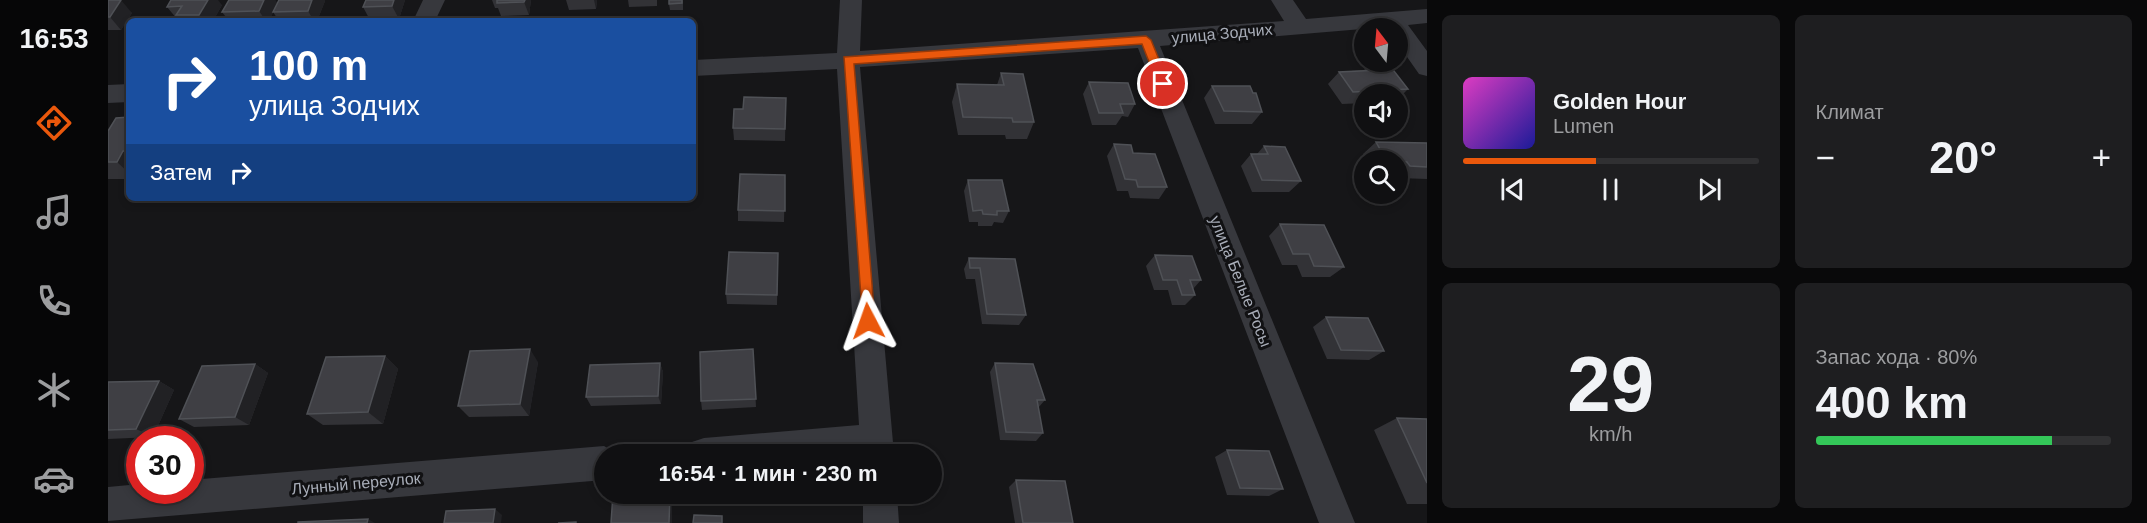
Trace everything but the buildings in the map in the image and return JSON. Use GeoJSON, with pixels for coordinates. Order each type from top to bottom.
{"type":"FeatureCollection","features":[{"type":"Feature","properties":{"kind":"street"},"geometry":{"type":"LineString","coordinates":[[425,18],[434,0]]}},
{"type":"Feature","properties":{"kind":"street"},"geometry":{"type":"LineString","coordinates":[[851,0],[848,60],[878,444]]}},
{"type":"Feature","properties":{"kind":"street"},"geometry":{"type":"LineString","coordinates":[[1282,0],[1299,26]]}},
{"type":"Feature","properties":{"kind":"street","name":"улица Зодчих"},"geometry":{"type":"LineString","coordinates":[[1390,18],[1427,16]]}},
{"type":"Feature","properties":{"kind":"street","name":"улица Зодчих"},"geometry":{"type":"LineString","coordinates":[[696,68],[1146,40],[1354,21]]}},
{"type":"Feature","properties":{"kind":"street","name":"улица Белые Росы"},"geometry":{"type":"LineString","coordinates":[[1146,40],[1337,523]]}},
{"type":"Feature","properties":{"kind":"street"},"geometry":{"type":"LineString","coordinates":[[1408,42],[1427,68]]}},
{"type":"Feature","properties":{"kind":"street"},"geometry":{"type":"LineString","coordinates":[[108,94],[126,93]]}},
{"type":"Feature","properties":{"kind":"street","name":"Лунный переулок"},"geometry":{"type":"LineString","coordinates":[[108,504],[594,464]]}},
{"type":"Feature","properties":{"kind":"street"},"geometry":{"type":"LineString","coordinates":[[880,504],[881,523]]}},
{"type":"Feature","properties":{"kind":"route"},"geometry":{"type":"LineString","coordinates":[[868,321],[848,60],[1146,40],[1163,84]]}}]}
